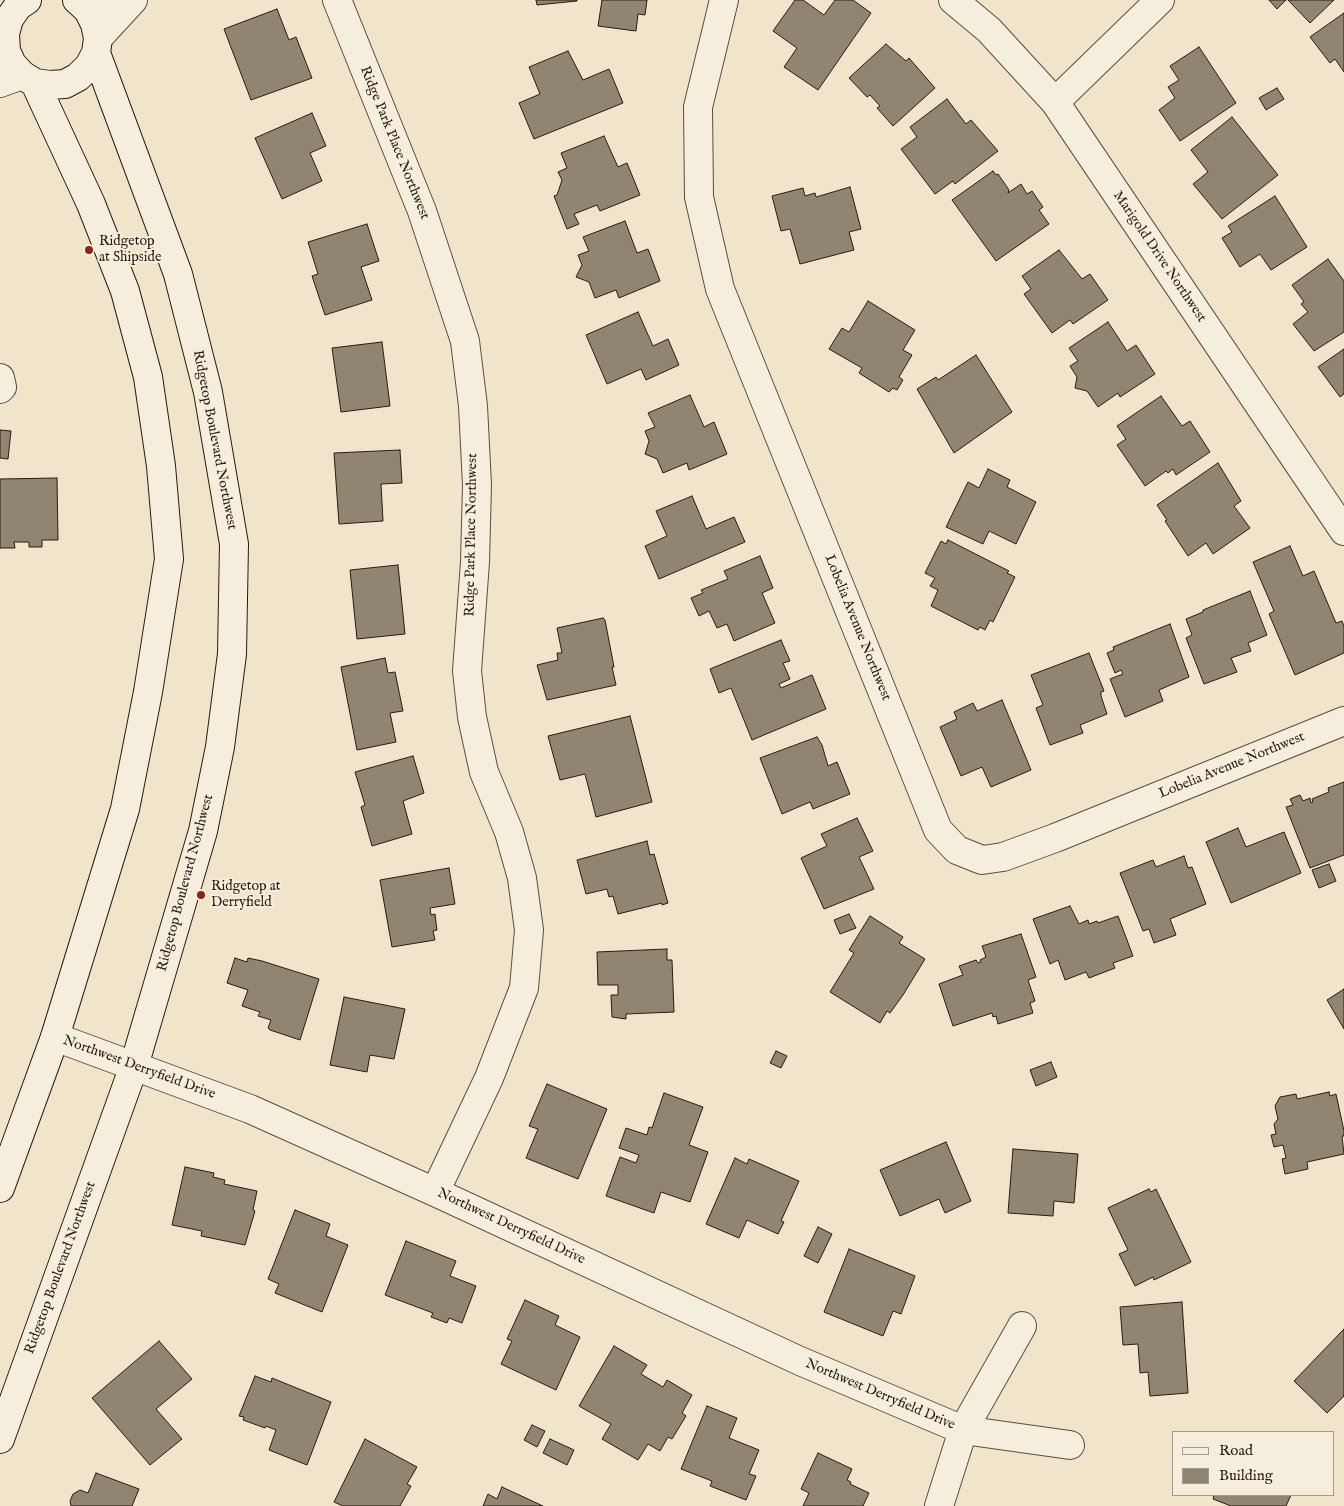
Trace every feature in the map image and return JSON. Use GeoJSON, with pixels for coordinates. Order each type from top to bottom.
{"type":"FeatureCollection","features":[{"type":"Feature","properties":{"kind":"street"},"geometry":{"type":"LineString","coordinates":[[79,2],[112,0]]}},
{"type":"Feature","properties":{"kind":"street"},"geometry":{"type":"LineString","coordinates":[[19,81],[50,85],[65,84],[78,77],[89,66],[97,46],[133,0]]}},
{"type":"Feature","properties":{"kind":"street","name":"Ridge Park Place Northwest"},"geometry":{"type":"LineString","coordinates":[[337,0],[422,211],[466,341],[473,406],[476,486],[475,562],[467,671],[472,717],[484,772],[509,832],[522,878],[530,930],[524,988],[489,1078],[435,1192]]}},
{"type":"Feature","properties":{"kind":"street","name":"Lobelia Avenue Northwest"},"geometry":{"type":"LineString","coordinates":[[724,0],[698,107],[699,196],[720,288],[938,830],[957,850],[982,860],[1003,857],[1055,838],[1344,721]]}},
{"type":"Feature","properties":{"kind":"street","name":"Marigold Drive Northwest"},"geometry":{"type":"LineString","coordinates":[[953,0],[989,30],[1055,102],[1344,531]]}},
{"type":"Feature","properties":{"kind":"street"},"geometry":{"type":"LineString","coordinates":[[1055,102],[1160,0]]}},
{"type":"Feature","properties":{"kind":"street","name":"Ridgetop Boulevard Northwest"},"geometry":{"type":"LineString","coordinates":[[0,1439],[134,1066],[203,831],[220,746],[232,654],[234,544],[208,392],[178,274],[97,46],[95,24],[79,2]]}},
{"type":"Feature","properties":{"kind":"street"},"geometry":{"type":"LineString","coordinates":[[0,1188],[55,1036],[125,809],[148,692],[168,559],[161,466],[148,377],[125,292],[91,204],[19,81],[6,51],[8,22]]}},
{"type":"Feature","properties":{"kind":"street"},"geometry":{"type":"LineString","coordinates":[[0,378],[2,387],[0,389]]}},
{"type":"Feature","properties":{"kind":"street","name":"Northwest Derryfield Drive"},"geometry":{"type":"LineString","coordinates":[[55,1036],[250,1109],[435,1192],[800,1361],[963,1430],[1070,1445]]}},
{"type":"Feature","properties":{"kind":"street"},"geometry":{"type":"LineString","coordinates":[[939,1506],[963,1430],[1022,1326]]}},
{"type":"Feature","properties":{"kind":"building"},"geometry":{"type":"Polygon","coordinates":[[[536,0],[577,0],[577,1],[537,5],[536,0]]]}},
{"type":"Feature","properties":{"kind":"building"},"geometry":{"type":"Polygon","coordinates":[[[602,0],[647,0],[645,15],[638,14],[636,31],[598,26],[602,0]]]}},
{"type":"Feature","properties":{"kind":"building"},"geometry":{"type":"Polygon","coordinates":[[[795,0],[803,0],[824,15],[835,0],[853,0],[871,13],[818,90],[784,67],[797,48],[773,31],[795,0]]]}},
{"type":"Feature","properties":{"kind":"building"},"geometry":{"type":"Polygon","coordinates":[[[1269,0],[1286,0],[1277,9],[1269,0]]]}},
{"type":"Feature","properties":{"kind":"building"},"geometry":{"type":"Polygon","coordinates":[[[1288,0],[1334,0],[1310,23],[1288,0]]]}},
{"type":"Feature","properties":{"kind":"building"},"geometry":{"type":"Polygon","coordinates":[[[277,9],[289,40],[296,37],[312,78],[251,100],[224,29],[277,9]]]}},
{"type":"Feature","properties":{"kind":"building"},"geometry":{"type":"Polygon","coordinates":[[[1344,13],[1344,72],[1335,59],[1330,63],[1310,37],[1344,13]]]}},
{"type":"Feature","properties":{"kind":"building"},"geometry":{"type":"Polygon","coordinates":[[[886,44],[906,61],[909,58],[935,88],[893,126],[877,108],[880,106],[870,95],[867,97],[849,78],[886,44]]]}},
{"type":"Feature","properties":{"kind":"building"},"geometry":{"type":"Polygon","coordinates":[[[1199,47],[1236,103],[1180,141],[1159,110],[1175,98],[1168,87],[1179,80],[1170,66],[1199,47]]]}},
{"type":"Feature","properties":{"kind":"building"},"geometry":{"type":"Polygon","coordinates":[[[568,51],[583,80],[609,69],[623,103],[534,139],[519,103],[540,94],[529,67],[568,51]]]}},
{"type":"Feature","properties":{"kind":"building"},"geometry":{"type":"Polygon","coordinates":[[[1277,88],[1284,99],[1266,110],[1259,98],[1277,88]]]}},
{"type":"Feature","properties":{"kind":"building"},"geometry":{"type":"Polygon","coordinates":[[[947,99],[966,124],[971,120],[998,151],[955,184],[953,181],[935,194],[901,149],[917,137],[910,127],[947,99]]]}},
{"type":"Feature","properties":{"kind":"building"},"geometry":{"type":"Polygon","coordinates":[[[312,113],[326,146],[310,153],[322,181],[282,199],[255,138],[312,113]]]}},
{"type":"Feature","properties":{"kind":"building"},"geometry":{"type":"Polygon","coordinates":[[[1232,117],[1278,175],[1222,219],[1193,184],[1208,172],[1191,150],[1232,117]]]}},
{"type":"Feature","properties":{"kind":"building"},"geometry":{"type":"Polygon","coordinates":[[[604,136],[618,167],[627,163],[640,195],[600,211],[597,205],[574,214],[579,224],[567,229],[554,196],[557,195],[562,180],[558,172],[567,168],[561,153],[604,136]]]}},
{"type":"Feature","properties":{"kind":"building"},"geometry":{"type":"Polygon","coordinates":[[[993,171],[996,175],[998,174],[1009,190],[1008,193],[1021,184],[1027,194],[1032,191],[1043,207],[1039,210],[1049,224],[996,261],[952,200],[993,171]]]}},
{"type":"Feature","properties":{"kind":"building"},"geometry":{"type":"Polygon","coordinates":[[[850,187],[861,229],[849,232],[854,250],[800,264],[790,229],[781,231],[772,196],[803,188],[805,196],[815,193],[816,197],[850,187]]]}},
{"type":"Feature","properties":{"kind":"building"},"geometry":{"type":"Polygon","coordinates":[[[1275,196],[1307,247],[1271,270],[1260,254],[1240,267],[1222,238],[1232,232],[1228,226],[1275,196]]]}},
{"type":"Feature","properties":{"kind":"building"},"geometry":{"type":"Polygon","coordinates":[[[625,221],[637,253],[648,249],[660,281],[619,298],[616,290],[595,298],[589,282],[576,277],[582,265],[578,255],[589,251],[583,237],[625,221]]]}},
{"type":"Feature","properties":{"kind":"building"},"geometry":{"type":"Polygon","coordinates":[[[367,224],[379,261],[361,267],[372,300],[325,315],[312,276],[318,274],[308,242],[367,224]]]}},
{"type":"Feature","properties":{"kind":"building"},"geometry":{"type":"Polygon","coordinates":[[[1059,250],[1082,279],[1090,274],[1108,300],[1073,324],[1070,320],[1052,333],[1024,294],[1031,289],[1022,276],[1059,250]]]}},
{"type":"Feature","properties":{"kind":"building"},"geometry":{"type":"Polygon","coordinates":[[[1328,259],[1344,281],[1344,332],[1314,351],[1293,324],[1308,312],[1301,304],[1304,302],[1292,285],[1328,259]]]}},
{"type":"Feature","properties":{"kind":"building"},"geometry":{"type":"Polygon","coordinates":[[[868,301],[915,330],[903,350],[912,355],[899,377],[903,380],[897,390],[893,388],[889,392],[859,373],[862,368],[829,349],[842,328],[849,332],[868,301]]]}},
{"type":"Feature","properties":{"kind":"building"},"geometry":{"type":"Polygon","coordinates":[[[638,312],[653,346],[668,339],[679,365],[646,380],[641,369],[607,384],[586,335],[638,312]]]}},
{"type":"Feature","properties":{"kind":"building"},"geometry":{"type":"Polygon","coordinates":[[[1108,322],[1127,351],[1136,345],[1155,374],[1120,397],[1118,393],[1098,407],[1087,391],[1075,388],[1077,377],[1070,366],[1078,361],[1069,348],[1108,322]]]}},
{"type":"Feature","properties":{"kind":"building"},"geometry":{"type":"Polygon","coordinates":[[[382,342],[390,406],[341,412],[332,348],[382,342]]]}},
{"type":"Feature","properties":{"kind":"building"},"geometry":{"type":"Polygon","coordinates":[[[1344,349],[1344,394],[1340,397],[1318,367],[1344,349]]]}},
{"type":"Feature","properties":{"kind":"building"},"geometry":{"type":"Polygon","coordinates":[[[976,355],[1012,412],[954,453],[917,389],[936,377],[938,380],[976,355]]]}},
{"type":"Feature","properties":{"kind":"building"},"geometry":{"type":"Polygon","coordinates":[[[690,395],[704,427],[714,422],[727,454],[689,470],[687,463],[663,473],[657,459],[645,454],[649,441],[645,431],[655,427],[648,413],[690,395]]]}},
{"type":"Feature","properties":{"kind":"building"},"geometry":{"type":"Polygon","coordinates":[[[1161,396],[1182,426],[1190,421],[1210,452],[1176,475],[1173,469],[1168,473],[1166,471],[1145,486],[1117,445],[1126,439],[1117,426],[1161,396]]]}},
{"type":"Feature","properties":{"kind":"building"},"geometry":{"type":"Polygon","coordinates":[[[0,430],[11,431],[8,459],[0,458],[0,430]]]}},
{"type":"Feature","properties":{"kind":"building"},"geometry":{"type":"Polygon","coordinates":[[[400,450],[402,483],[381,484],[383,521],[339,524],[334,453],[400,450]]]}},
{"type":"Feature","properties":{"kind":"building"},"geometry":{"type":"Polygon","coordinates":[[[1218,463],[1241,501],[1234,506],[1250,528],[1213,554],[1206,543],[1188,556],[1157,505],[1218,463]]]}},
{"type":"Feature","properties":{"kind":"building"},"geometry":{"type":"Polygon","coordinates":[[[988,469],[1010,480],[1007,487],[1036,502],[1016,544],[989,531],[983,544],[946,527],[968,482],[979,488],[988,469]]]}},
{"type":"Feature","properties":{"kind":"building"},"geometry":{"type":"Polygon","coordinates":[[[57,478],[58,540],[42,540],[42,547],[29,547],[29,542],[14,542],[15,548],[0,548],[0,479],[57,478]]]}},
{"type":"Feature","properties":{"kind":"building"},"geometry":{"type":"Polygon","coordinates":[[[692,496],[706,529],[734,517],[745,542],[659,579],[645,546],[667,536],[656,511],[692,496]]]}},
{"type":"Feature","properties":{"kind":"building"},"geometry":{"type":"Polygon","coordinates":[[[948,540],[1009,571],[1007,573],[1015,577],[993,622],[990,620],[985,630],[980,627],[978,630],[931,606],[938,590],[930,586],[935,578],[925,573],[941,541],[946,544],[948,540]]]}},
{"type":"Feature","properties":{"kind":"building"},"geometry":{"type":"Polygon","coordinates":[[[1290,546],[1303,576],[1314,571],[1336,623],[1342,621],[1344,626],[1344,653],[1295,675],[1269,614],[1274,611],[1253,562],[1290,546]]]}},
{"type":"Feature","properties":{"kind":"building"},"geometry":{"type":"Polygon","coordinates":[[[760,556],[773,588],[762,593],[775,623],[734,641],[727,624],[717,628],[709,611],[699,616],[691,598],[703,593],[701,590],[728,579],[724,571],[760,556]]]}},
{"type":"Feature","properties":{"kind":"building"},"geometry":{"type":"Polygon","coordinates":[[[398,565],[405,634],[357,639],[350,570],[398,565]]]}},
{"type":"Feature","properties":{"kind":"building"},"geometry":{"type":"Polygon","coordinates":[[[1250,591],[1267,635],[1248,643],[1251,651],[1231,658],[1237,672],[1204,684],[1186,638],[1192,635],[1186,619],[1250,591]]]}},
{"type":"Feature","properties":{"kind":"building"},"geometry":{"type":"Polygon","coordinates":[[[603,618],[605,620],[616,685],[547,700],[537,665],[558,660],[557,653],[562,653],[557,628],[603,618]]]}},
{"type":"Feature","properties":{"kind":"building"},"geometry":{"type":"Polygon","coordinates":[[[1170,624],[1189,677],[1159,690],[1163,701],[1125,717],[1110,679],[1123,674],[1121,670],[1115,673],[1107,653],[1114,650],[1113,647],[1170,624]]]}},
{"type":"Feature","properties":{"kind":"building"},"geometry":{"type":"Polygon","coordinates":[[[781,640],[790,661],[783,663],[790,679],[779,684],[781,688],[812,675],[826,709],[752,740],[731,688],[719,693],[710,669],[781,640]]]}},
{"type":"Feature","properties":{"kind":"building"},"geometry":{"type":"Polygon","coordinates":[[[1089,653],[1104,691],[1101,692],[1101,696],[1107,714],[1080,725],[1083,733],[1050,745],[1036,708],[1043,705],[1031,675],[1089,653]]]}},
{"type":"Feature","properties":{"kind":"building"},"geometry":{"type":"Polygon","coordinates":[[[385,658],[388,673],[395,672],[403,711],[390,713],[396,742],[357,750],[341,667],[385,658]]]}},
{"type":"Feature","properties":{"kind":"building"},"geometry":{"type":"Polygon","coordinates":[[[1002,700],[1031,770],[991,787],[982,767],[961,776],[940,727],[957,719],[954,712],[973,703],[977,711],[1002,700]]]}},
{"type":"Feature","properties":{"kind":"building"},"geometry":{"type":"Polygon","coordinates":[[[630,716],[652,802],[596,817],[585,774],[560,780],[548,736],[630,716]]]}},
{"type":"Feature","properties":{"kind":"building"},"geometry":{"type":"Polygon","coordinates":[[[817,737],[822,745],[828,766],[837,762],[850,794],[813,809],[810,802],[782,814],[760,758],[817,737]]]}},
{"type":"Feature","properties":{"kind":"building"},"geometry":{"type":"Polygon","coordinates":[[[413,756],[424,793],[403,801],[412,834],[372,846],[361,807],[365,805],[355,772],[413,756]]]}},
{"type":"Feature","properties":{"kind":"building"},"geometry":{"type":"Polygon","coordinates":[[[1344,782],[1344,855],[1310,868],[1286,807],[1293,805],[1290,799],[1300,795],[1303,801],[1310,798],[1311,803],[1313,802],[1312,799],[1329,792],[1328,788],[1344,782]]]}},
{"type":"Feature","properties":{"kind":"building"},"geometry":{"type":"Polygon","coordinates":[[[857,818],[873,851],[859,857],[874,889],[824,909],[801,858],[827,846],[821,834],[857,818]]]}},
{"type":"Feature","properties":{"kind":"building"},"geometry":{"type":"Polygon","coordinates":[[[1238,828],[1246,847],[1284,832],[1301,873],[1231,903],[1206,842],[1238,828]]]}},
{"type":"Feature","properties":{"kind":"building"},"geometry":{"type":"Polygon","coordinates":[[[647,841],[650,855],[654,854],[668,903],[618,914],[613,896],[609,897],[607,889],[586,894],[577,860],[647,841]]]}},
{"type":"Feature","properties":{"kind":"building"},"geometry":{"type":"Polygon","coordinates":[[[1184,856],[1188,868],[1192,867],[1206,904],[1170,919],[1176,935],[1154,943],[1149,929],[1143,931],[1120,873],[1153,860],[1156,867],[1184,856]]]}},
{"type":"Feature","properties":{"kind":"building"},"geometry":{"type":"Polygon","coordinates":[[[1329,864],[1336,881],[1319,888],[1312,870],[1329,864]]]}},
{"type":"Feature","properties":{"kind":"building"},"geometry":{"type":"Polygon","coordinates":[[[449,868],[455,904],[430,908],[431,915],[435,914],[437,930],[433,931],[435,940],[392,947],[380,880],[449,868]]]}},
{"type":"Feature","properties":{"kind":"building"},"geometry":{"type":"Polygon","coordinates":[[[1070,906],[1079,924],[1088,920],[1089,924],[1097,921],[1098,923],[1118,916],[1133,956],[1113,963],[1115,968],[1089,978],[1086,972],[1065,980],[1058,960],[1050,964],[1033,919],[1070,906]]]}},
{"type":"Feature","properties":{"kind":"building"},"geometry":{"type":"Polygon","coordinates":[[[849,914],[856,928],[840,934],[834,920],[849,914]]]}},
{"type":"Feature","properties":{"kind":"building"},"geometry":{"type":"Polygon","coordinates":[[[870,916],[903,937],[899,943],[925,959],[903,995],[890,1013],[887,1011],[880,1023],[830,992],[854,953],[849,950],[870,916]]]}},
{"type":"Feature","properties":{"kind":"building"},"geometry":{"type":"Polygon","coordinates":[[[1021,934],[1036,977],[1028,980],[1035,1001],[1030,1003],[1033,1013],[998,1024],[996,1016],[993,1017],[992,1013],[953,1026],[939,984],[963,975],[959,966],[976,960],[978,963],[981,962],[980,960],[986,957],[982,946],[1021,934]]]}},
{"type":"Feature","properties":{"kind":"building"},"geometry":{"type":"Polygon","coordinates":[[[667,949],[667,960],[672,960],[674,1012],[626,1014],[626,1019],[612,1017],[611,995],[618,995],[618,985],[598,985],[597,952],[667,949]]]}},
{"type":"Feature","properties":{"kind":"building"},"geometry":{"type":"Polygon","coordinates":[[[235,958],[247,962],[248,958],[262,961],[319,979],[300,1040],[270,1030],[268,1028],[271,1020],[258,1016],[260,1012],[242,1006],[248,990],[227,983],[235,958]]]}},
{"type":"Feature","properties":{"kind":"building"},"geometry":{"type":"Polygon","coordinates":[[[1344,989],[1344,1029],[1327,1000],[1344,989]]]}},
{"type":"Feature","properties":{"kind":"building"},"geometry":{"type":"Polygon","coordinates":[[[344,997],[405,1009],[394,1059],[370,1055],[367,1072],[330,1065],[344,997]]]}},
{"type":"Feature","properties":{"kind":"building"},"geometry":{"type":"Polygon","coordinates":[[[776,1051],[787,1056],[781,1068],[770,1063],[776,1051]]]}},
{"type":"Feature","properties":{"kind":"building"},"geometry":{"type":"Polygon","coordinates":[[[1051,1062],[1057,1077],[1036,1086],[1030,1070],[1051,1062]]]}},
{"type":"Feature","properties":{"kind":"building"},"geometry":{"type":"Polygon","coordinates":[[[547,1084],[607,1109],[578,1179],[526,1158],[538,1129],[529,1126],[547,1084]]]}},
{"type":"Feature","properties":{"kind":"building"},"geometry":{"type":"Polygon","coordinates":[[[1329,1092],[1330,1096],[1336,1094],[1344,1131],[1344,1136],[1342,1136],[1344,1154],[1307,1162],[1308,1169],[1285,1174],[1282,1159],[1286,1158],[1283,1145],[1274,1147],[1271,1135],[1276,1134],[1274,1124],[1278,1119],[1275,1106],[1280,1097],[1296,1094],[1297,1099],[1329,1092]]]}},
{"type":"Feature","properties":{"kind":"building"},"geometry":{"type":"Polygon","coordinates":[[[664,1093],[703,1107],[689,1145],[708,1152],[690,1202],[661,1192],[654,1213],[606,1196],[620,1157],[636,1163],[639,1155],[619,1148],[626,1128],[647,1135],[649,1127],[652,1128],[664,1093]]]}},
{"type":"Feature","properties":{"kind":"building"},"geometry":{"type":"Polygon","coordinates":[[[946,1142],[971,1201],[945,1213],[939,1199],[900,1216],[880,1170],[946,1142]]]}},
{"type":"Feature","properties":{"kind":"building"},"geometry":{"type":"Polygon","coordinates":[[[1013,1149],[1078,1154],[1074,1203],[1054,1201],[1053,1216],[1008,1213],[1013,1149]]]}},
{"type":"Feature","properties":{"kind":"building"},"geometry":{"type":"Polygon","coordinates":[[[735,1158],[747,1164],[749,1159],[799,1181],[781,1221],[784,1222],[778,1234],[747,1220],[739,1238],[706,1224],[735,1158]]]}},
{"type":"Feature","properties":{"kind":"building"},"geometry":{"type":"Polygon","coordinates":[[[185,1167],[214,1173],[213,1177],[225,1180],[224,1184],[257,1191],[253,1210],[255,1211],[245,1245],[201,1236],[202,1231],[172,1225],[185,1167]]]}},
{"type":"Feature","properties":{"kind":"building"},"geometry":{"type":"Polygon","coordinates":[[[1149,1189],[1151,1192],[1156,1189],[1191,1262],[1154,1280],[1153,1277],[1135,1286],[1119,1254],[1128,1250],[1108,1208],[1149,1189]]]}},
{"type":"Feature","properties":{"kind":"building"},"geometry":{"type":"Polygon","coordinates":[[[295,1210],[330,1224],[326,1236],[348,1245],[322,1312],[275,1293],[279,1284],[268,1279],[295,1210]]]}},
{"type":"Feature","properties":{"kind":"building"},"geometry":{"type":"Polygon","coordinates":[[[818,1227],[832,1234],[818,1263],[804,1256],[818,1227]]]}},
{"type":"Feature","properties":{"kind":"building"},"geometry":{"type":"Polygon","coordinates":[[[406,1241],[456,1261],[450,1276],[476,1286],[462,1323],[449,1318],[447,1323],[431,1317],[433,1313],[385,1295],[406,1241]]]}},
{"type":"Feature","properties":{"kind":"building"},"geometry":{"type":"Polygon","coordinates":[[[849,1249],[915,1276],[901,1314],[893,1311],[883,1336],[824,1312],[849,1249]]]}},
{"type":"Feature","properties":{"kind":"building"},"geometry":{"type":"Polygon","coordinates":[[[525,1300],[559,1316],[555,1325],[580,1337],[556,1390],[501,1364],[512,1341],[507,1339],[525,1300]]]}},
{"type":"Feature","properties":{"kind":"building"},"geometry":{"type":"Polygon","coordinates":[[[1182,1302],[1188,1393],[1150,1396],[1148,1372],[1140,1373],[1138,1344],[1123,1345],[1120,1307],[1182,1302]]]}},
{"type":"Feature","properties":{"kind":"building"},"geometry":{"type":"Polygon","coordinates":[[[1344,1329],[1344,1396],[1327,1413],[1294,1381],[1344,1329]]]}},
{"type":"Feature","properties":{"kind":"building"},"geometry":{"type":"Polygon","coordinates":[[[159,1341],[192,1379],[156,1409],[182,1439],[150,1465],[92,1398],[159,1341]]]}},
{"type":"Feature","properties":{"kind":"building"},"geometry":{"type":"Polygon","coordinates":[[[614,1346],[647,1365],[641,1374],[663,1387],[667,1380],[692,1395],[682,1413],[686,1416],[672,1439],[668,1437],[660,1451],[648,1444],[638,1460],[602,1439],[611,1424],[579,1406],[614,1346]]]}},
{"type":"Feature","properties":{"kind":"building"},"geometry":{"type":"Polygon","coordinates":[[[255,1376],[271,1382],[272,1378],[331,1402],[307,1465],[269,1450],[276,1430],[243,1420],[244,1417],[239,1416],[255,1376]]]}},
{"type":"Feature","properties":{"kind":"building"},"geometry":{"type":"Polygon","coordinates":[[[707,1406],[737,1418],[729,1438],[759,1450],[749,1474],[756,1476],[746,1500],[710,1486],[712,1481],[681,1469],[707,1406]]]}},
{"type":"Feature","properties":{"kind":"building"},"geometry":{"type":"Polygon","coordinates":[[[532,1425],[545,1431],[537,1447],[524,1440],[532,1425]]]}},
{"type":"Feature","properties":{"kind":"building"},"geometry":{"type":"Polygon","coordinates":[[[365,1439],[417,1467],[407,1484],[411,1486],[400,1506],[343,1506],[334,1502],[365,1439]]]}},
{"type":"Feature","properties":{"kind":"building"},"geometry":{"type":"Polygon","coordinates":[[[550,1439],[574,1450],[567,1465],[543,1453],[550,1439]]]}},
{"type":"Feature","properties":{"kind":"building"},"geometry":{"type":"Polygon","coordinates":[[[818,1453],[852,1469],[847,1480],[851,1482],[850,1484],[869,1493],[863,1506],[803,1506],[809,1493],[801,1489],[818,1453]]]}},
{"type":"Feature","properties":{"kind":"building"},"geometry":{"type":"Polygon","coordinates":[[[96,1473],[139,1489],[132,1506],[71,1506],[70,1501],[73,1494],[80,1490],[88,1493],[96,1473]]]}},
{"type":"Feature","properties":{"kind":"building"},"geometry":{"type":"Polygon","coordinates":[[[502,1487],[543,1506],[483,1506],[488,1494],[497,1499],[502,1487]]]}},
{"type":"Feature","properties":{"kind":"building"},"geometry":{"type":"Polygon","coordinates":[[[1214,1496],[1291,1496],[1286,1506],[1231,1506],[1213,1499],[1214,1496]]]}},
{"type":"Feature","properties":{"kind":"place","name":"Ridgetop at Shipside"},"geometry":{"type":"Point","coordinates":[89,250]}},
{"type":"Feature","properties":{"kind":"place","name":"Ridgetop at Derryfield"},"geometry":{"type":"Point","coordinates":[201,895]}}]}
